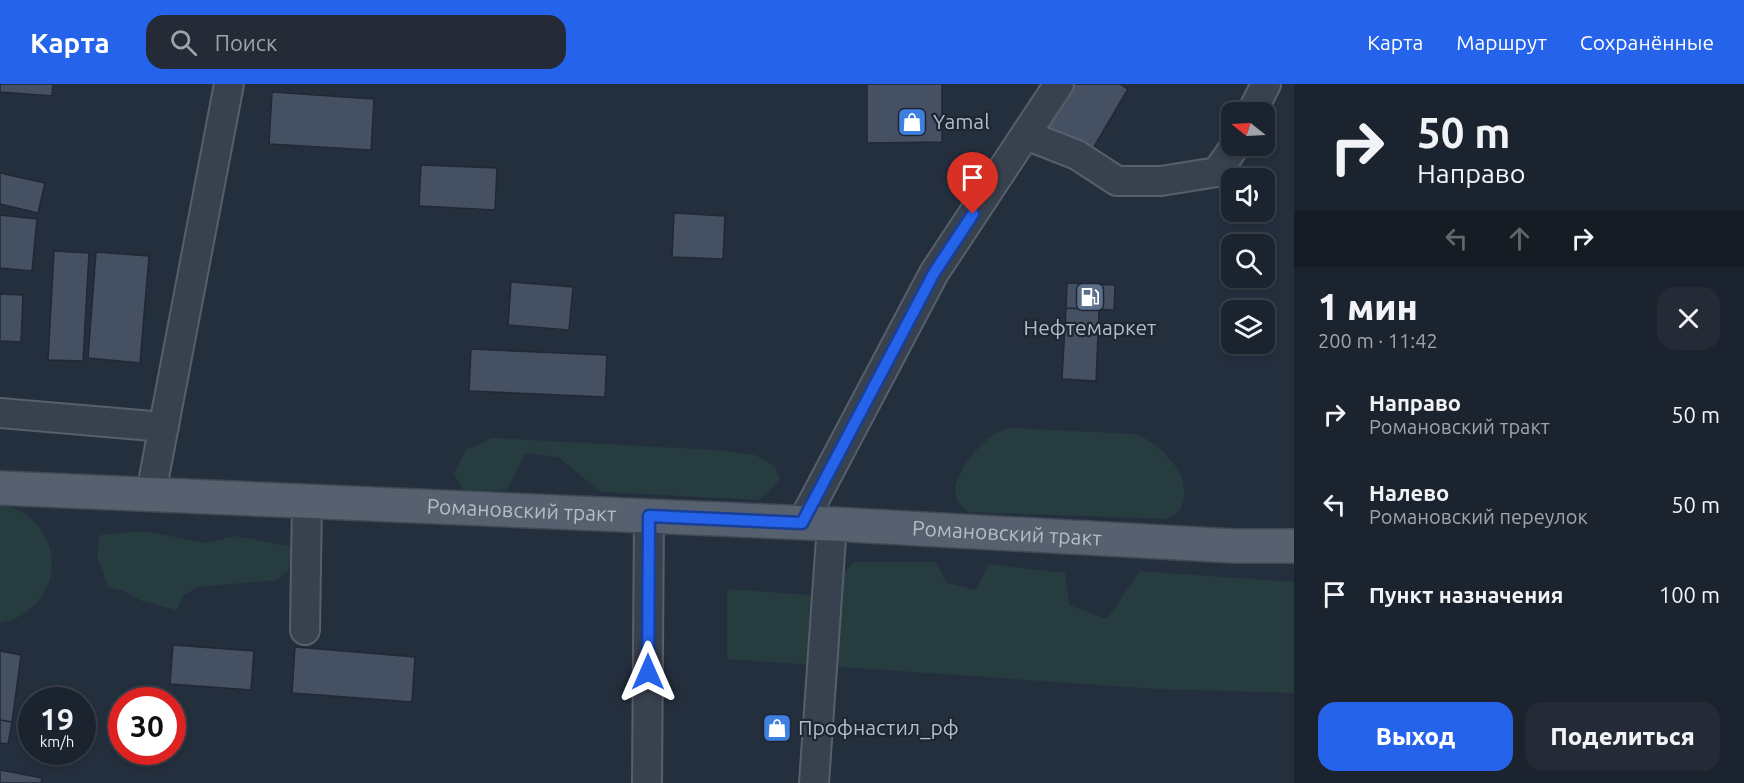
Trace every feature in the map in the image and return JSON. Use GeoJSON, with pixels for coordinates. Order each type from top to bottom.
{"type":"FeatureCollection","features":[{"type":"Feature","properties":{"kind":"main road","name":"Романовский тракт"},"geometry":{"type":"LineString","coordinates":[[0,488],[817,523],[1234,546],[1294,546]]}},
{"type":"Feature","properties":{"kind":"street"},"geometry":{"type":"LineString","coordinates":[[151,493],[229,84]]}},
{"type":"Feature","properties":{"kind":"street"},"geometry":{"type":"LineString","coordinates":[[814,783],[817,523],[934,273],[1059,84]]}},
{"type":"Feature","properties":{"kind":"street"},"geometry":{"type":"LineString","coordinates":[[1257,102],[1266,84]]}},
{"type":"Feature","properties":{"kind":"street"},"geometry":{"type":"LineString","coordinates":[[1026,135],[1077,155],[1117,181],[1161,181],[1217,172],[1228,156]]}},
{"type":"Feature","properties":{"kind":"street"},"geometry":{"type":"LineString","coordinates":[[0,412],[164,427]]}},
{"type":"Feature","properties":{"kind":"street"},"geometry":{"type":"LineString","coordinates":[[305,630],[308,500]]}},
{"type":"Feature","properties":{"kind":"street"},"geometry":{"type":"LineString","coordinates":[[647,783],[649,516]]}},
{"type":"Feature","properties":{"kind":"green space"},"geometry":{"type":"Polygon","coordinates":[[[1012,428],[1136,434],[1144,438],[1160,449],[1179,472],[1184,492],[1179,512],[1166,519],[967,512],[959,503],[955,489],[962,470],[983,443],[1000,431],[1012,428]]]}},
{"type":"Feature","properties":{"kind":"green space"},"geometry":{"type":"Polygon","coordinates":[[[492,438],[715,450],[755,455],[775,466],[780,480],[759,500],[601,492],[558,457],[525,453],[507,490],[463,491],[454,474],[466,450],[492,438]]]}},
{"type":"Feature","properties":{"kind":"green space"},"geometry":{"type":"Polygon","coordinates":[[[0,504],[23,513],[39,527],[49,544],[52,564],[49,583],[39,600],[23,614],[0,623],[0,504]]]}},
{"type":"Feature","properties":{"kind":"green space"},"geometry":{"type":"Polygon","coordinates":[[[145,531],[205,543],[235,536],[293,547],[288,571],[276,580],[199,587],[184,595],[176,610],[142,601],[124,591],[108,587],[97,556],[100,535],[145,531]]]}},
{"type":"Feature","properties":{"kind":"green space"},"geometry":{"type":"Polygon","coordinates":[[[854,562],[936,562],[947,583],[976,590],[989,564],[1065,573],[1069,605],[1107,619],[1140,571],[1294,582],[1294,693],[1156,689],[727,659],[727,589],[824,596],[854,562]]]}},
{"type":"Feature","properties":{"kind":"building"},"geometry":{"type":"Polygon","coordinates":[[[0,84],[53,84],[52,96],[0,92],[0,84]]]}},
{"type":"Feature","properties":{"kind":"building"},"geometry":{"type":"Polygon","coordinates":[[[867,84],[942,84],[942,142],[867,143],[867,84]]]}},
{"type":"Feature","properties":{"kind":"building"},"geometry":{"type":"Polygon","coordinates":[[[1072,84],[1120,84],[1128,89],[1088,157],[1045,132],[1072,84]]]}},
{"type":"Feature","properties":{"kind":"building"},"geometry":{"type":"Polygon","coordinates":[[[272,92],[374,99],[371,150],[269,144],[272,92]]]}},
{"type":"Feature","properties":{"kind":"building"},"geometry":{"type":"Polygon","coordinates":[[[421,165],[497,168],[495,210],[419,206],[421,165]]]}},
{"type":"Feature","properties":{"kind":"building"},"geometry":{"type":"Polygon","coordinates":[[[0,173],[45,183],[38,213],[0,204],[0,173]]]}},
{"type":"Feature","properties":{"kind":"building"},"geometry":{"type":"Polygon","coordinates":[[[674,213],[725,216],[723,259],[672,257],[674,213]]]}},
{"type":"Feature","properties":{"kind":"building"},"geometry":{"type":"Polygon","coordinates":[[[0,215],[37,219],[32,271],[0,268],[0,215]]]}},
{"type":"Feature","properties":{"kind":"building"},"geometry":{"type":"Polygon","coordinates":[[[54,251],[89,253],[83,361],[48,360],[54,251]]]}},
{"type":"Feature","properties":{"kind":"building"},"geometry":{"type":"Polygon","coordinates":[[[96,252],[149,256],[140,363],[88,358],[96,252]]]}},
{"type":"Feature","properties":{"kind":"building"},"geometry":{"type":"Polygon","coordinates":[[[511,282],[573,287],[569,330],[508,325],[511,282]]]}},
{"type":"Feature","properties":{"kind":"building"},"geometry":{"type":"Polygon","coordinates":[[[1067,283],[1115,285],[1114,310],[1066,308],[1067,283]]]}},
{"type":"Feature","properties":{"kind":"building"},"geometry":{"type":"Polygon","coordinates":[[[0,294],[23,295],[21,342],[0,341],[0,294]]]}},
{"type":"Feature","properties":{"kind":"building"},"geometry":{"type":"Polygon","coordinates":[[[1066,308],[1099,310],[1096,381],[1062,379],[1066,308]]]}},
{"type":"Feature","properties":{"kind":"building"},"geometry":{"type":"Polygon","coordinates":[[[471,349],[607,355],[605,397],[469,391],[471,349]]]}},
{"type":"Feature","properties":{"kind":"building"},"geometry":{"type":"Polygon","coordinates":[[[173,645],[254,651],[251,690],[170,684],[173,645]]]}},
{"type":"Feature","properties":{"kind":"building"},"geometry":{"type":"Polygon","coordinates":[[[295,647],[415,657],[412,702],[292,693],[295,647]]]}},
{"type":"Feature","properties":{"kind":"building"},"geometry":{"type":"Polygon","coordinates":[[[0,651],[21,655],[12,722],[0,720],[0,651]]]}},
{"type":"Feature","properties":{"kind":"building"},"geometry":{"type":"Polygon","coordinates":[[[0,720],[12,722],[8,744],[0,743],[0,720]]]}},
{"type":"Feature","properties":{"kind":"building"},"geometry":{"type":"Polygon","coordinates":[[[0,770],[42,778],[41,783],[0,783],[0,770]]]}},
{"type":"Feature","properties":{"kind":"place","name":"Yamal"},"geometry":{"type":"Point","coordinates":[912,122]}},
{"type":"Feature","properties":{"kind":"place","name":"Нефтемаркет"},"geometry":{"type":"Point","coordinates":[1090,297]}},
{"type":"Feature","properties":{"kind":"place","name":"Профнастил_рф"},"geometry":{"type":"Point","coordinates":[777,728]}},
{"type":"Feature","properties":{"kind":"route"},"geometry":{"type":"LineString","coordinates":[[648,672],[649,516],[802,523],[934,273],[973,214]]}}]}
